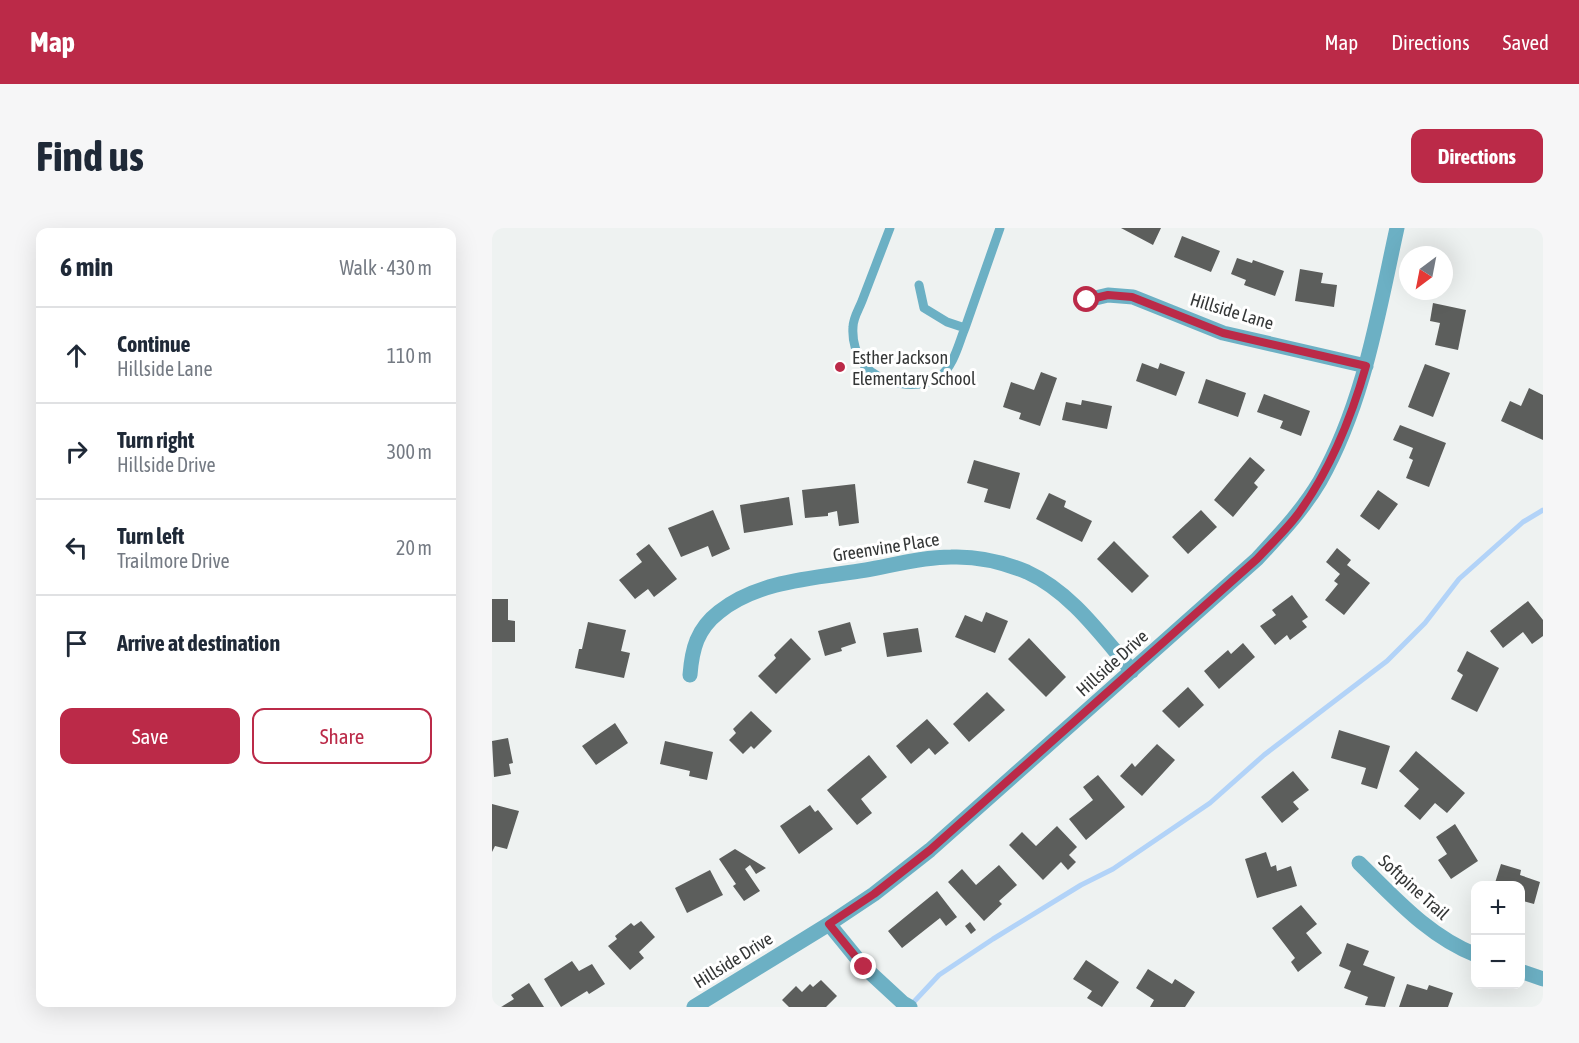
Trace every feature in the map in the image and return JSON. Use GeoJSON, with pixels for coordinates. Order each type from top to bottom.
{"type":"FeatureCollection","features":[{"type":"Feature","properties":{"kind":"street","name":"Hillside Drive"},"geometry":{"type":"LineString","coordinates":[[694,1007],[829,924],[874,894],[930,850],[1257,559],[1297,515],[1319,483],[1341,442],[1355,405],[1397,228]]}},
{"type":"Feature","properties":{"kind":"street","name":"Hillside Lane"},"geometry":{"type":"LineString","coordinates":[[1087,300],[1108,295],[1132,297],[1223,333],[1366,366]]}},
{"type":"Feature","properties":{"kind":"street","name":"Greenvine Place"},"geometry":{"type":"LineString","coordinates":[[690,675],[691,651],[701,630],[718,612],[746,595],[774,586],[952,556],[1002,563],[1027,572],[1048,584],[1078,608],[1132,671]]}},
{"type":"Feature","properties":{"kind":"street","name":"Softpine Trail"},"geometry":{"type":"LineString","coordinates":[[1359,863],[1416,919],[1447,941],[1471,953]]}},
{"type":"Feature","properties":{"kind":"street"},"geometry":{"type":"LineString","coordinates":[[829,924],[864,967],[910,1007]]}},
{"type":"Feature","properties":{"kind":"street"},"geometry":{"type":"LineString","coordinates":[[1525,972],[1543,979]]}},
{"type":"Feature","properties":{"kind":"lane"},"geometry":{"type":"LineString","coordinates":[[890,228],[852,325],[854,344],[858,356],[866,367],[891,382],[909,384],[928,383],[942,375],[950,364],[1000,228]]}},
{"type":"Feature","properties":{"kind":"lane"},"geometry":{"type":"LineString","coordinates":[[919,285],[924,308],[947,322],[965,328]]}},
{"type":"Feature","properties":{"kind":"building"},"geometry":{"type":"Polygon","coordinates":[[[1121,228],[1161,228],[1153,245],[1121,228]]]}},
{"type":"Feature","properties":{"kind":"building"},"geometry":{"type":"Polygon","coordinates":[[[1182,236],[1220,251],[1211,272],[1174,257],[1182,236]]]}},
{"type":"Feature","properties":{"kind":"building"},"geometry":{"type":"Polygon","coordinates":[[[1237,258],[1252,263],[1253,260],[1284,271],[1275,296],[1244,285],[1246,280],[1231,274],[1237,258]]]}},
{"type":"Feature","properties":{"kind":"building"},"geometry":{"type":"Polygon","coordinates":[[[1300,269],[1323,273],[1321,283],[1337,285],[1334,307],[1295,301],[1300,269]]]}},
{"type":"Feature","properties":{"kind":"building"},"geometry":{"type":"Polygon","coordinates":[[[1433,303],[1466,310],[1458,350],[1435,345],[1440,323],[1430,321],[1433,303]]]}},
{"type":"Feature","properties":{"kind":"building"},"geometry":{"type":"Polygon","coordinates":[[[1142,363],[1158,369],[1160,363],[1185,372],[1176,396],[1136,381],[1142,363]]]}},
{"type":"Feature","properties":{"kind":"building"},"geometry":{"type":"Polygon","coordinates":[[[1425,364],[1450,373],[1433,417],[1408,407],[1425,364]]]}},
{"type":"Feature","properties":{"kind":"building"},"geometry":{"type":"Polygon","coordinates":[[[1041,372],[1057,378],[1040,426],[1019,419],[1021,413],[1003,407],[1011,382],[1034,390],[1041,372]]]}},
{"type":"Feature","properties":{"kind":"building"},"geometry":{"type":"Polygon","coordinates":[[[1206,379],[1246,393],[1238,417],[1198,403],[1206,379]]]}},
{"type":"Feature","properties":{"kind":"building"},"geometry":{"type":"Polygon","coordinates":[[[1529,388],[1543,395],[1543,440],[1501,421],[1510,401],[1521,406],[1529,388]]]}},
{"type":"Feature","properties":{"kind":"building"},"geometry":{"type":"Polygon","coordinates":[[[1264,394],[1310,411],[1301,436],[1280,428],[1283,421],[1257,412],[1264,394]]]}},
{"type":"Feature","properties":{"kind":"building"},"geometry":{"type":"Polygon","coordinates":[[[1082,400],[1112,406],[1107,429],[1062,420],[1066,402],[1081,405],[1082,400]]]}},
{"type":"Feature","properties":{"kind":"building"},"geometry":{"type":"Polygon","coordinates":[[[1400,425],[1446,443],[1429,487],[1406,478],[1413,460],[1409,458],[1413,448],[1393,440],[1400,425]]]}},
{"type":"Feature","properties":{"kind":"building"},"geometry":{"type":"Polygon","coordinates":[[[1250,457],[1265,470],[1254,483],[1258,487],[1233,517],[1214,500],[1250,457]]]}},
{"type":"Feature","properties":{"kind":"building"},"geometry":{"type":"Polygon","coordinates":[[[974,460],[1020,473],[1010,509],[984,502],[988,489],[967,483],[974,460]]]}},
{"type":"Feature","properties":{"kind":"building"},"geometry":{"type":"Polygon","coordinates":[[[855,484],[859,523],[839,526],[837,511],[828,513],[828,516],[805,518],[802,490],[855,484]]]}},
{"type":"Feature","properties":{"kind":"building"},"geometry":{"type":"Polygon","coordinates":[[[1378,490],[1398,504],[1379,530],[1360,516],[1378,490]]]}},
{"type":"Feature","properties":{"kind":"building"},"geometry":{"type":"Polygon","coordinates":[[[1049,493],[1066,501],[1064,507],[1092,521],[1082,542],[1036,519],[1049,493]]]}},
{"type":"Feature","properties":{"kind":"building"},"geometry":{"type":"Polygon","coordinates":[[[789,497],[793,525],[744,533],[740,505],[789,497]]]}},
{"type":"Feature","properties":{"kind":"building"},"geometry":{"type":"Polygon","coordinates":[[[713,510],[730,549],[712,557],[708,546],[681,557],[668,528],[713,510]]]}},
{"type":"Feature","properties":{"kind":"building"},"geometry":{"type":"Polygon","coordinates":[[[1201,510],[1217,527],[1188,554],[1172,537],[1201,510]]]}},
{"type":"Feature","properties":{"kind":"building"},"geometry":{"type":"Polygon","coordinates":[[[1114,541],[1149,576],[1132,593],[1097,559],[1114,541]]]}},
{"type":"Feature","properties":{"kind":"building"},"geometry":{"type":"Polygon","coordinates":[[[649,544],[677,579],[654,597],[648,589],[635,599],[619,580],[642,562],[636,554],[649,544]]]}},
{"type":"Feature","properties":{"kind":"building"},"geometry":{"type":"Polygon","coordinates":[[[1337,548],[1351,560],[1347,565],[1370,583],[1344,615],[1325,600],[1338,584],[1334,581],[1340,574],[1326,562],[1337,548]]]}},
{"type":"Feature","properties":{"kind":"building"},"geometry":{"type":"Polygon","coordinates":[[[1292,595],[1308,617],[1302,621],[1307,627],[1290,640],[1287,635],[1275,645],[1260,626],[1276,615],[1272,610],[1292,595]]]}},
{"type":"Feature","properties":{"kind":"building"},"geometry":{"type":"Polygon","coordinates":[[[492,599],[508,599],[508,620],[515,621],[515,642],[492,642],[492,599]]]}},
{"type":"Feature","properties":{"kind":"building"},"geometry":{"type":"Polygon","coordinates":[[[1528,601],[1543,620],[1543,636],[1532,644],[1523,632],[1503,648],[1490,631],[1528,601]]]}},
{"type":"Feature","properties":{"kind":"building"},"geometry":{"type":"Polygon","coordinates":[[[986,612],[1008,621],[995,653],[955,637],[965,615],[982,622],[986,612]]]}},
{"type":"Feature","properties":{"kind":"building"},"geometry":{"type":"Polygon","coordinates":[[[588,622],[626,630],[621,651],[630,653],[624,678],[575,668],[588,622]]]}},
{"type":"Feature","properties":{"kind":"building"},"geometry":{"type":"Polygon","coordinates":[[[850,622],[856,643],[841,648],[842,651],[825,656],[818,631],[850,622]]]}},
{"type":"Feature","properties":{"kind":"building"},"geometry":{"type":"Polygon","coordinates":[[[918,628],[922,652],[887,657],[883,633],[918,628]]]}},
{"type":"Feature","properties":{"kind":"building"},"geometry":{"type":"Polygon","coordinates":[[[791,638],[811,659],[776,694],[758,676],[791,638]]]}},
{"type":"Feature","properties":{"kind":"building"},"geometry":{"type":"Polygon","coordinates":[[[1029,638],[1066,677],[1046,697],[1008,659],[1029,638]]]}},
{"type":"Feature","properties":{"kind":"building"},"geometry":{"type":"Polygon","coordinates":[[[1243,643],[1255,657],[1219,689],[1204,671],[1228,650],[1231,654],[1243,643]]]}},
{"type":"Feature","properties":{"kind":"building"},"geometry":{"type":"Polygon","coordinates":[[[1467,651],[1499,668],[1477,712],[1451,699],[1463,675],[1457,671],[1467,651]]]}},
{"type":"Feature","properties":{"kind":"building"},"geometry":{"type":"Polygon","coordinates":[[[1188,687],[1204,705],[1179,728],[1162,711],[1188,687]]]}},
{"type":"Feature","properties":{"kind":"building"},"geometry":{"type":"Polygon","coordinates":[[[987,692],[1005,710],[969,742],[953,724],[987,692]]]}},
{"type":"Feature","properties":{"kind":"building"},"geometry":{"type":"Polygon","coordinates":[[[751,711],[772,731],[754,749],[751,746],[743,754],[729,740],[736,733],[733,729],[751,711]]]}},
{"type":"Feature","properties":{"kind":"building"},"geometry":{"type":"Polygon","coordinates":[[[927,719],[949,743],[935,755],[929,748],[911,764],[896,746],[927,719]]]}},
{"type":"Feature","properties":{"kind":"building"},"geometry":{"type":"Polygon","coordinates":[[[615,723],[628,743],[596,765],[582,746],[615,723]]]}},
{"type":"Feature","properties":{"kind":"building"},"geometry":{"type":"Polygon","coordinates":[[[1339,730],[1390,746],[1377,789],[1361,784],[1366,768],[1331,758],[1339,730]]]}},
{"type":"Feature","properties":{"kind":"building"},"geometry":{"type":"Polygon","coordinates":[[[508,738],[513,763],[509,764],[511,774],[494,777],[492,741],[508,738]]]}},
{"type":"Feature","properties":{"kind":"building"},"geometry":{"type":"Polygon","coordinates":[[[665,741],[713,752],[707,780],[689,776],[690,771],[660,764],[665,741]]]}},
{"type":"Feature","properties":{"kind":"building"},"geometry":{"type":"Polygon","coordinates":[[[1157,744],[1175,760],[1142,796],[1120,776],[1132,763],[1135,767],[1157,744]]]}},
{"type":"Feature","properties":{"kind":"building"},"geometry":{"type":"Polygon","coordinates":[[[1416,751],[1465,793],[1447,813],[1435,803],[1420,820],[1404,806],[1419,789],[1399,771],[1416,751]]]}},
{"type":"Feature","properties":{"kind":"building"},"geometry":{"type":"Polygon","coordinates":[[[869,755],[887,777],[861,799],[872,813],[857,825],[827,790],[869,755]]]}},
{"type":"Feature","properties":{"kind":"building"},"geometry":{"type":"Polygon","coordinates":[[[1293,771],[1309,790],[1293,802],[1299,809],[1282,823],[1261,797],[1293,771]]]}},
{"type":"Feature","properties":{"kind":"building"},"geometry":{"type":"Polygon","coordinates":[[[1098,775],[1125,807],[1086,840],[1069,819],[1093,800],[1083,787],[1098,775]]]}},
{"type":"Feature","properties":{"kind":"building"},"geometry":{"type":"Polygon","coordinates":[[[492,804],[519,811],[507,849],[495,846],[492,852],[492,804]]]}},
{"type":"Feature","properties":{"kind":"building"},"geometry":{"type":"Polygon","coordinates":[[[810,805],[815,812],[818,810],[833,829],[799,854],[780,826],[810,805]]]}},
{"type":"Feature","properties":{"kind":"building"},"geometry":{"type":"Polygon","coordinates":[[[1455,824],[1478,861],[1451,879],[1438,860],[1447,854],[1436,837],[1455,824]]]}},
{"type":"Feature","properties":{"kind":"building"},"geometry":{"type":"Polygon","coordinates":[[[1057,826],[1077,847],[1069,855],[1076,862],[1068,870],[1061,862],[1043,880],[1009,845],[1022,832],[1036,846],[1057,826]]]}},
{"type":"Feature","properties":{"kind":"building"},"geometry":{"type":"Polygon","coordinates":[[[735,849],[766,868],[756,874],[750,865],[745,869],[760,891],[744,901],[733,886],[736,884],[719,859],[735,849]]]}},
{"type":"Feature","properties":{"kind":"building"},"geometry":{"type":"Polygon","coordinates":[[[1266,852],[1271,867],[1276,865],[1277,871],[1291,866],[1297,886],[1257,898],[1245,859],[1266,852]]]}},
{"type":"Feature","properties":{"kind":"building"},"geometry":{"type":"Polygon","coordinates":[[[1501,864],[1521,870],[1520,875],[1540,882],[1534,904],[1525,901],[1525,881],[1496,881],[1501,864]]]}},
{"type":"Feature","properties":{"kind":"building"},"geometry":{"type":"Polygon","coordinates":[[[999,865],[1017,885],[999,901],[1002,904],[984,921],[948,882],[962,869],[976,885],[999,865]]]}},
{"type":"Feature","properties":{"kind":"building"},"geometry":{"type":"Polygon","coordinates":[[[710,870],[723,895],[687,913],[675,888],[710,870]]]}},
{"type":"Feature","properties":{"kind":"building"},"geometry":{"type":"Polygon","coordinates":[[[937,891],[957,917],[946,926],[940,918],[902,948],[888,931],[937,891]]]}},
{"type":"Feature","properties":{"kind":"building"},"geometry":{"type":"Polygon","coordinates":[[[1301,905],[1317,924],[1306,933],[1322,953],[1298,972],[1291,962],[1295,958],[1272,928],[1301,905]]]}},
{"type":"Feature","properties":{"kind":"building"},"geometry":{"type":"Polygon","coordinates":[[[641,921],[655,937],[639,952],[644,958],[630,970],[608,946],[617,939],[615,936],[631,923],[634,926],[641,921]]]}},
{"type":"Feature","properties":{"kind":"building"},"geometry":{"type":"Polygon","coordinates":[[[970,922],[976,930],[971,934],[965,926],[970,922]]]}},
{"type":"Feature","properties":{"kind":"building"},"geometry":{"type":"Polygon","coordinates":[[[1347,943],[1369,951],[1363,965],[1395,977],[1385,1007],[1365,1005],[1368,997],[1344,988],[1351,971],[1339,966],[1347,943]]]}},
{"type":"Feature","properties":{"kind":"building"},"geometry":{"type":"Polygon","coordinates":[[[1086,960],[1119,982],[1102,1007],[1087,998],[1092,991],[1073,979],[1086,960]]]}},
{"type":"Feature","properties":{"kind":"building"},"geometry":{"type":"Polygon","coordinates":[[[572,961],[579,971],[592,964],[605,984],[589,994],[587,991],[561,1007],[544,979],[572,961]]]}},
{"type":"Feature","properties":{"kind":"building"},"geometry":{"type":"Polygon","coordinates":[[[1148,969],[1172,984],[1175,979],[1195,992],[1185,1007],[1150,1007],[1154,1000],[1136,988],[1148,969]]]}},
{"type":"Feature","properties":{"kind":"building"},"geometry":{"type":"Polygon","coordinates":[[[821,980],[837,996],[826,1007],[789,1007],[782,1000],[796,986],[802,992],[810,984],[813,987],[821,980]]]}},
{"type":"Feature","properties":{"kind":"building"},"geometry":{"type":"Polygon","coordinates":[[[529,983],[544,1007],[501,1007],[514,999],[511,995],[529,983]]]}},
{"type":"Feature","properties":{"kind":"building"},"geometry":{"type":"Polygon","coordinates":[[[1407,984],[1427,990],[1429,985],[1453,993],[1448,1007],[1399,1007],[1407,984]]]}},
{"type":"Feature","properties":{"kind":"waterway"},"geometry":{"type":"LineString","coordinates":[[910,1006],[939,975],[1081,885],[1113,869],[1210,803],[1264,755],[1387,661],[1425,623],[1459,579],[1523,522],[1543,510]]}},
{"type":"Feature","properties":{"kind":"place","name":"Esther Jackson Elementary School"},"geometry":{"type":"Point","coordinates":[840,367]}},
{"type":"Feature","properties":{"kind":"route"},"geometry":{"type":"LineString","coordinates":[[864,967],[829,924],[874,894],[930,850],[1257,559],[1297,515],[1319,483],[1341,442],[1355,405],[1366,366],[1223,333],[1132,297],[1108,295],[1087,300]]}}]}
